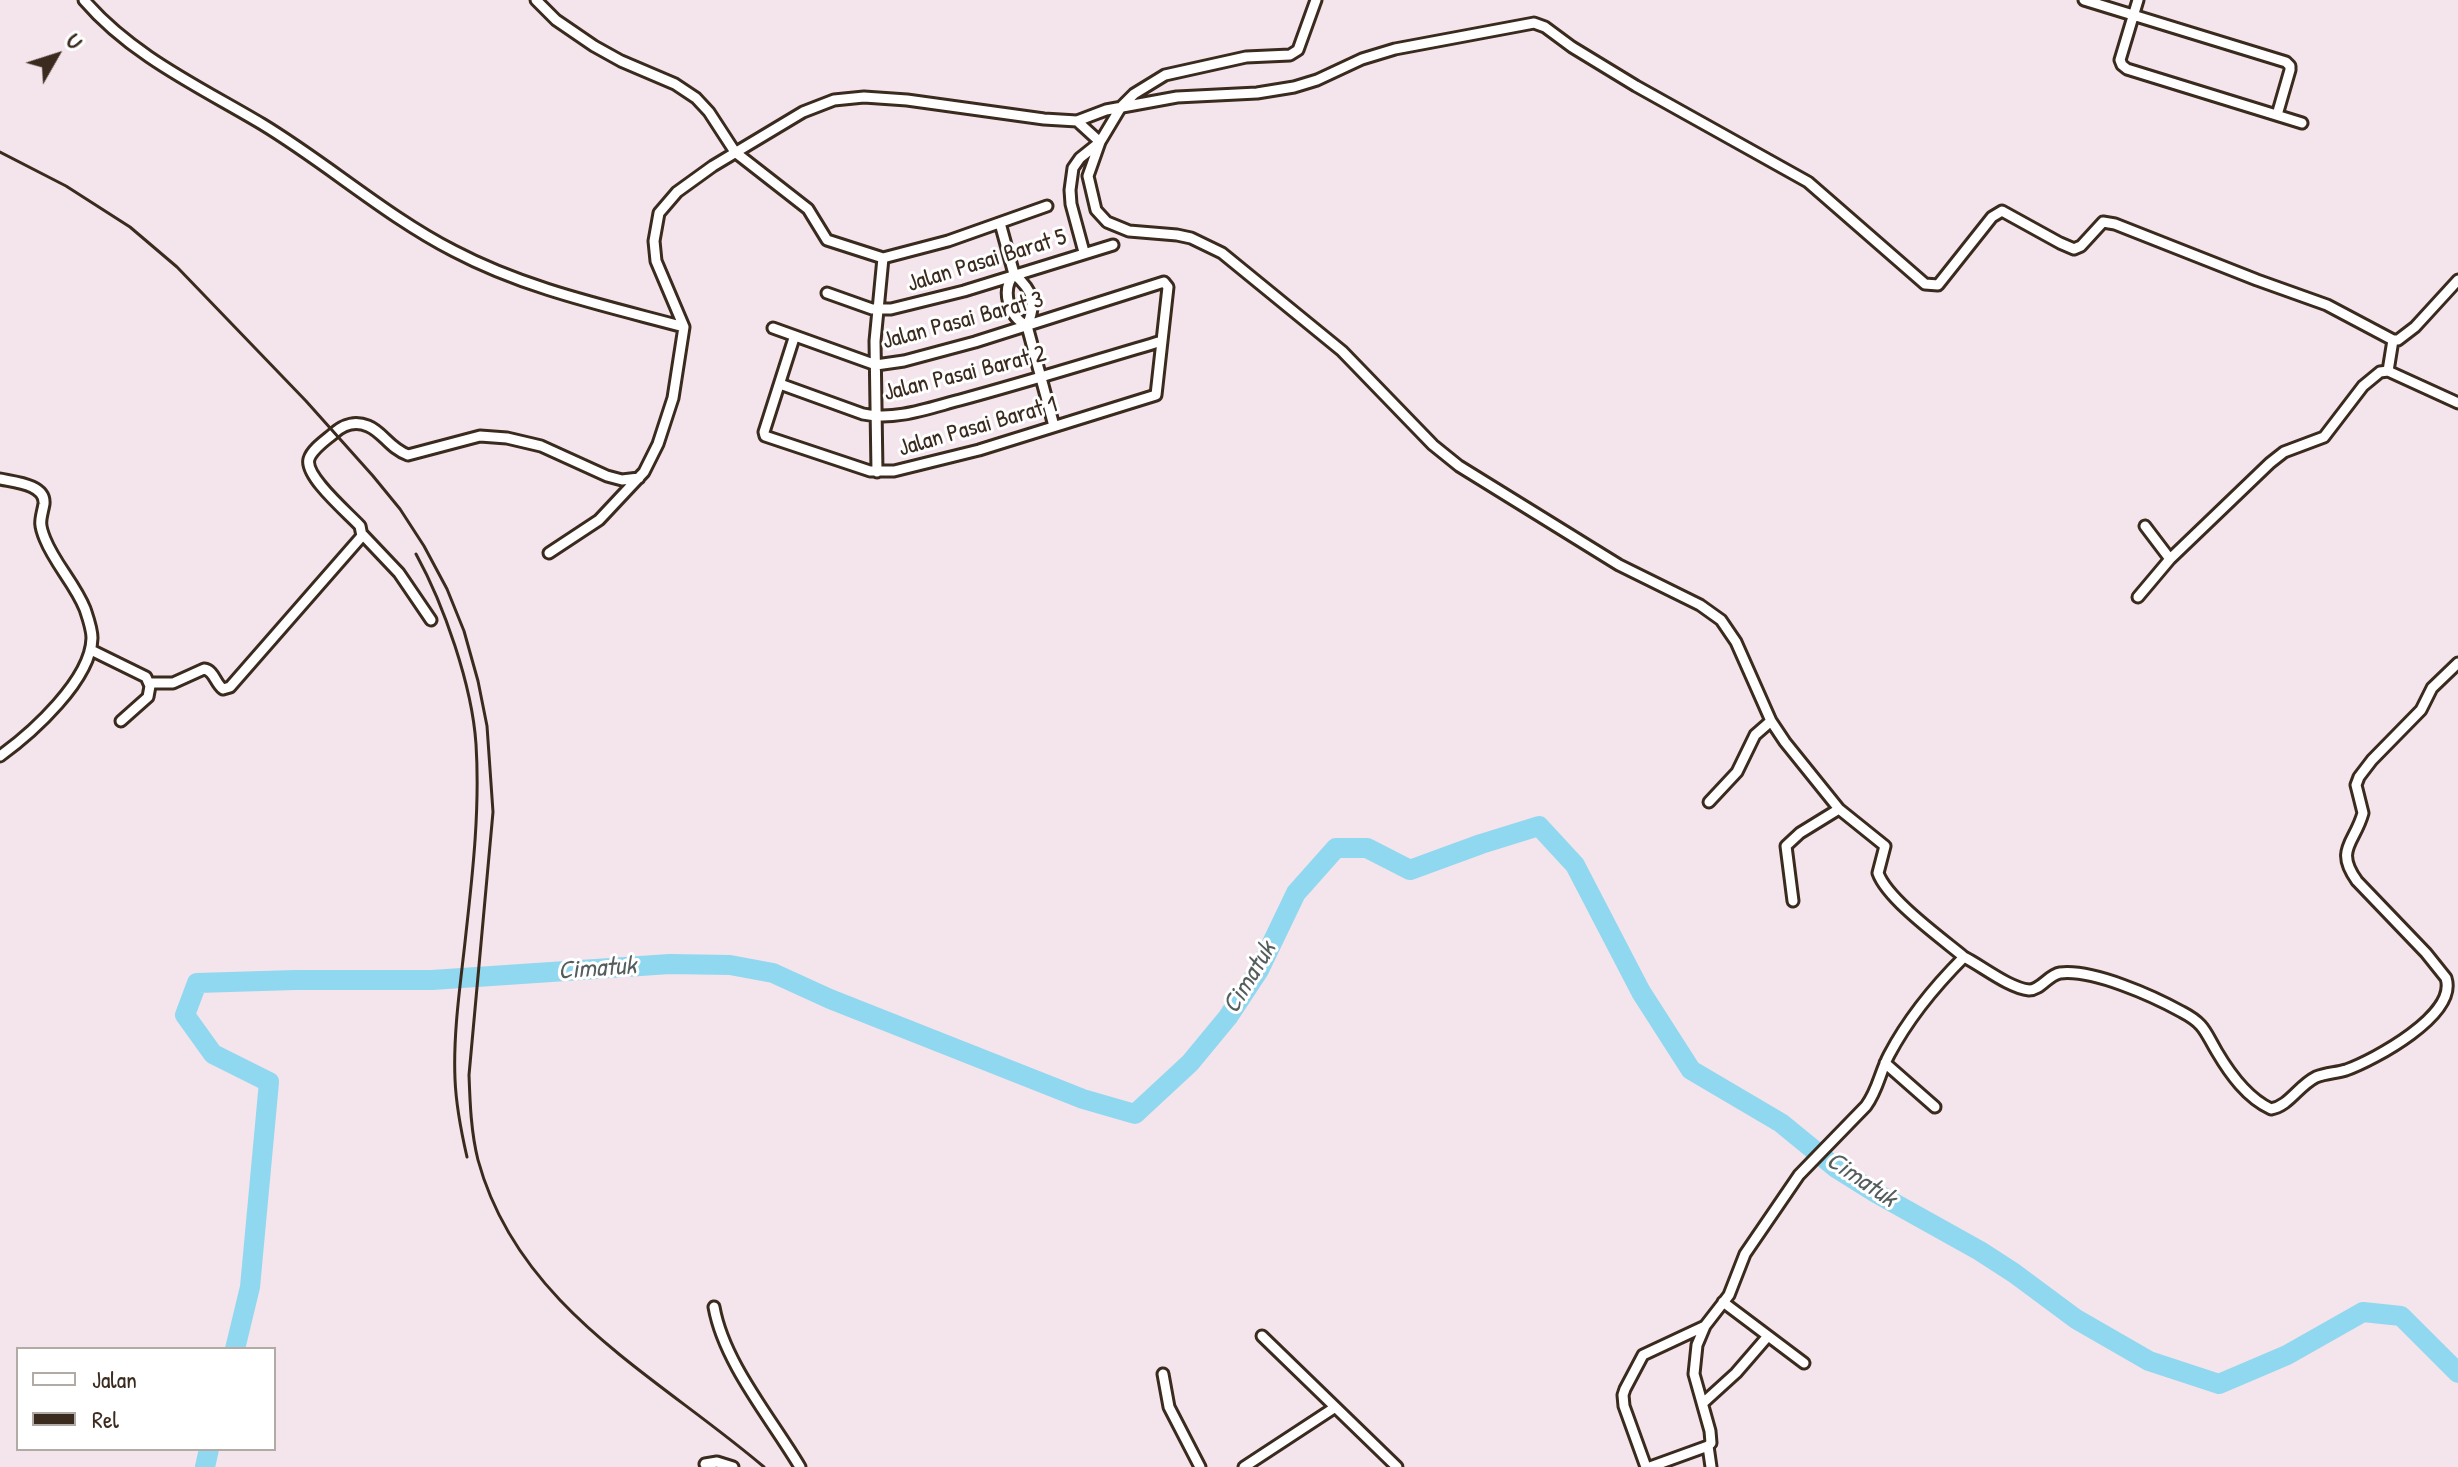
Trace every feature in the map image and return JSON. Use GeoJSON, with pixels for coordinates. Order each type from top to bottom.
{"type":"FeatureCollection","features":[{"type":"Feature","properties":{"kind":"street"},"geometry":{"type":"LineString","coordinates":[[84,0],[133,47],[266,126],[378,204],[453,251],[530,285],[684,327]]}},
{"type":"Feature","properties":{"kind":"street"},"geometry":{"type":"LineString","coordinates":[[536,0],[582,39],[621,61],[675,84],[696,98],[735,152],[808,209],[827,240],[883,258],[948,241],[1047,206]]}},
{"type":"Feature","properties":{"kind":"street"},"geometry":{"type":"LineString","coordinates":[[1316,0],[1303,43],[1290,55],[1246,57],[1165,75],[1147,84],[1121,107],[1100,142],[1088,176],[1093,202],[1103,219],[1129,231],[1191,238],[1222,253],[1342,351],[1433,445],[1459,466],[1619,565],[1712,612],[1736,642],[1771,721],[1785,742],[1839,809],[1885,846],[1878,873],[1883,883],[1923,923],[1964,957],[2025,989],[2034,990],[2057,974],[2080,973],[2119,984],[2183,1012],[2204,1027],[2220,1057],[2252,1099],[2271,1109],[2285,1104],[2294,1092],[2313,1078],[2377,1057],[2408,1037],[2436,1012],[2447,993],[2449,982],[2349,869],[2345,857],[2347,847],[2363,813],[2356,785],[2372,760],[2421,710],[2432,688],[2458,663]]}},
{"type":"Feature","properties":{"kind":"street"},"geometry":{"type":"LineString","coordinates":[[2084,0],[2286,62],[2290,66],[2277,115]]}},
{"type":"Feature","properties":{"kind":"street"},"geometry":{"type":"LineString","coordinates":[[2138,0],[2120,60],[2127,69],[2302,123]]}},
{"type":"Feature","properties":{"kind":"street"},"geometry":{"type":"LineString","coordinates":[[549,553],[599,520],[639,478],[658,444],[673,398],[684,327],[656,261],[654,241],[662,208],[677,192],[735,152],[803,112],[834,100],[907,100],[1077,121],[1121,107],[1193,95],[1281,90],[1317,80],[1362,59],[1395,49],[1534,23],[1636,86],[1808,182],[1925,284],[1938,285],[1997,212],[2002,211],[2074,249],[2081,246],[2097,226],[2108,222],[2327,305],[2393,340],[2398,340],[2415,327],[2458,280]]}},
{"type":"Feature","properties":{"kind":"street"},"geometry":{"type":"LineString","coordinates":[[1077,121],[1100,142]]}},
{"type":"Feature","properties":{"kind":"street"},"geometry":{"type":"LineString","coordinates":[[1084,252],[1071,204],[1071,180],[1073,168],[1080,158],[1100,142]]}},
{"type":"Feature","properties":{"kind":"street"},"geometry":{"type":"LineString","coordinates":[[1000,223],[1014,274],[1026,286],[1033,300],[1033,311],[1027,326],[1054,426]]}},
{"type":"Feature","properties":{"kind":"street","name":"Jalan Pasai Barat 5"},"geometry":{"type":"LineString","coordinates":[[827,293],[872,309],[891,309],[1113,245]]}},
{"type":"Feature","properties":{"kind":"street"},"geometry":{"type":"LineString","coordinates":[[877,472],[877,308],[883,258]]}},
{"type":"Feature","properties":{"kind":"street"},"geometry":{"type":"LineString","coordinates":[[1014,274],[1008,281],[1008,300],[1016,318],[1027,326]]}},
{"type":"Feature","properties":{"kind":"street","name":"Jalan Pasai Barat 3"},"geometry":{"type":"LineString","coordinates":[[773,328],[876,365],[904,361],[1166,283],[1162,341]]}},
{"type":"Feature","properties":{"kind":"street"},"geometry":{"type":"LineString","coordinates":[[780,384],[794,338]]}},
{"type":"Feature","properties":{"kind":"street"},"geometry":{"type":"LineString","coordinates":[[2388,371],[2393,340]]}},
{"type":"Feature","properties":{"kind":"street","name":"Jalan Pasai Barat 2"},"geometry":{"type":"LineString","coordinates":[[780,384],[863,414],[877,417],[897,415],[1162,341]]}},
{"type":"Feature","properties":{"kind":"street","name":"Jalan Pasai Barat 1"},"geometry":{"type":"LineString","coordinates":[[780,384],[765,436],[877,472],[894,471],[1156,395],[1162,341]]}},
{"type":"Feature","properties":{"kind":"street"},"geometry":{"type":"LineString","coordinates":[[2138,597],[2170,559],[2284,452],[2324,437],[2370,378],[2388,371],[2458,403]]}},
{"type":"Feature","properties":{"kind":"street"},"geometry":{"type":"LineString","coordinates":[[431,620],[399,573],[314,478],[308,465],[310,455],[341,426],[354,423],[371,426],[396,451],[408,455],[480,436],[507,438],[541,446],[607,476],[622,480],[639,478]]}},
{"type":"Feature","properties":{"kind":"street"},"geometry":{"type":"LineString","coordinates":[[0,479],[33,487],[42,495],[42,531],[84,608],[91,630],[91,650],[81,672],[47,716],[0,756]]}},
{"type":"Feature","properties":{"kind":"street"},"geometry":{"type":"LineString","coordinates":[[2145,526],[2170,559]]}},
{"type":"Feature","properties":{"kind":"street"},"geometry":{"type":"LineString","coordinates":[[150,683],[173,683],[204,669],[211,672],[223,689],[230,687],[363,535]]}},
{"type":"Feature","properties":{"kind":"street"},"geometry":{"type":"LineString","coordinates":[[91,650],[146,677],[150,683],[147,698],[121,721]]}},
{"type":"Feature","properties":{"kind":"street"},"geometry":{"type":"LineString","coordinates":[[1709,802],[1737,772],[1755,735],[1771,721]]}},
{"type":"Feature","properties":{"kind":"street"},"geometry":{"type":"LineString","coordinates":[[1793,901],[1786,846],[1800,833],[1839,809]]}},
{"type":"Feature","properties":{"kind":"street"},"geometry":{"type":"LineString","coordinates":[[1711,1467],[1708,1446],[1711,1438],[1694,1368],[1697,1345],[1705,1326],[1730,1293],[1745,1254],[1799,1175],[1874,1095],[1885,1063],[1898,1040],[1926,999],[1964,957]]}},
{"type":"Feature","properties":{"kind":"street"},"geometry":{"type":"LineString","coordinates":[[1885,1063],[1935,1107]]}},
{"type":"Feature","properties":{"kind":"street"},"geometry":{"type":"LineString","coordinates":[[1723,1302],[1804,1363]]}},
{"type":"Feature","properties":{"kind":"street"},"geometry":{"type":"LineString","coordinates":[[714,1307],[720,1329],[743,1377],[800,1467]]}},
{"type":"Feature","properties":{"kind":"street"},"geometry":{"type":"LineString","coordinates":[[1705,1326],[1643,1355],[1623,1395],[1624,1406],[1648,1467],[1708,1446]]}},
{"type":"Feature","properties":{"kind":"street"},"geometry":{"type":"LineString","coordinates":[[1262,1336],[1397,1467]]}},
{"type":"Feature","properties":{"kind":"street"},"geometry":{"type":"LineString","coordinates":[[1703,1403],[1736,1373],[1768,1336]]}},
{"type":"Feature","properties":{"kind":"street"},"geometry":{"type":"LineString","coordinates":[[1163,1374],[1169,1407],[1200,1467]]}},
{"type":"Feature","properties":{"kind":"street"},"geometry":{"type":"LineString","coordinates":[[1244,1467],[1334,1408]]}},
{"type":"Feature","properties":{"kind":"street"},"geometry":{"type":"LineString","coordinates":[[705,1464],[717,1462],[733,1467]]}},
{"type":"Feature","properties":{"kind":"waterway","name":"Cimatuk"},"geometry":{"type":"LineString","coordinates":[[235,1347],[250,1287],[269,1082],[213,1054],[185,1015],[197,983],[432,980],[670,964],[730,965],[773,973],[830,999],[1083,1099],[1135,1114],[1190,1063],[1228,1017],[1259,970],[1296,893],[1336,848],[1367,848],[1410,870],[1539,826],[1575,865],[1641,992],[1691,1070],[1781,1123],[1836,1168],[1980,1251],[2076,1319],[2149,1361],[2219,1384],[2287,1355],[2363,1312],[2401,1316],[2458,1373]]}},
{"type":"Feature","properties":{"kind":"waterway","name":"Cimatuk"},"geometry":{"type":"LineString","coordinates":[[205,1467],[209,1451]]}},
{"type":"Feature","properties":{"kind":"railway"},"geometry":{"type":"LineString","coordinates":[[0,152],[66,186],[130,227],[177,267],[306,401],[373,476],[424,546],[447,589],[464,631],[487,726],[493,812],[469,1075],[472,1128],[478,1160],[497,1212],[524,1257],[558,1297],[596,1334],[764,1467]]}},
{"type":"Feature","properties":{"kind":"railway"},"geometry":{"type":"LineString","coordinates":[[416,554],[437,597],[463,671],[476,744],[475,839],[455,1061],[458,1108],[467,1157]]}}]}
